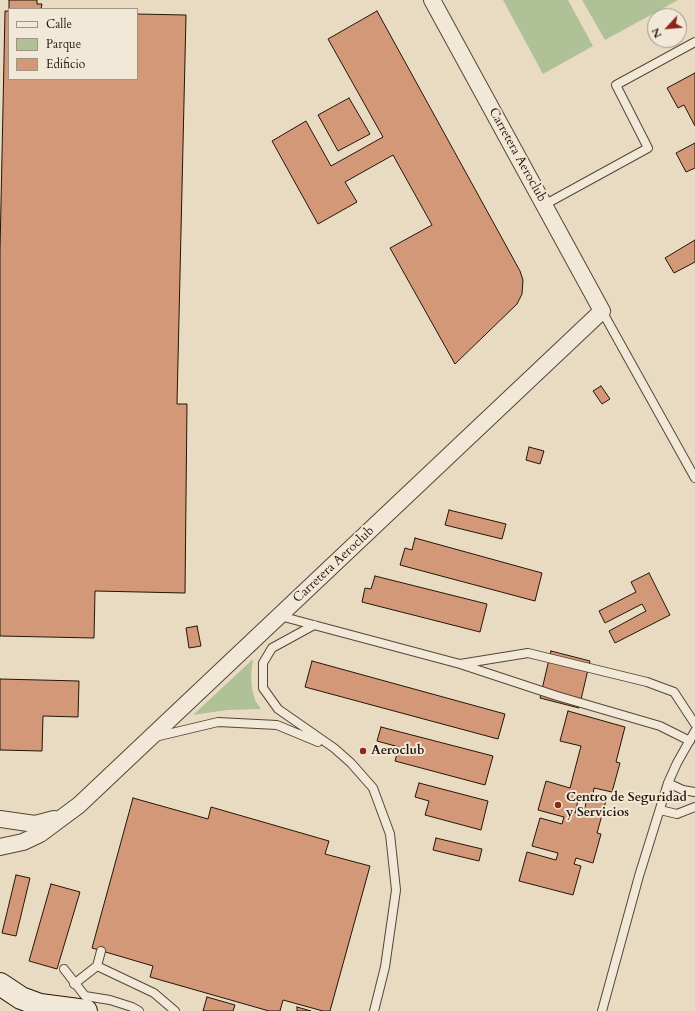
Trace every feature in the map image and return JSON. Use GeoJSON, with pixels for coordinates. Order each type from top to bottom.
{"type":"FeatureCollection","features":[{"type":"Feature","properties":{"kind":"street","name":"Carretera Aeroclub"},"geometry":{"type":"LineString","coordinates":[[0,847],[23,842],[35,836],[79,805],[602,311],[432,0]]}},
{"type":"Feature","properties":{"kind":"street","name":"Carretera Aeroclub"},"geometry":{"type":"LineString","coordinates":[[0,828],[35,824],[63,816]]}},
{"type":"Feature","properties":{"kind":"street","name":"Carretera Aeroclub"},"geometry":{"type":"LineString","coordinates":[[0,819],[35,824]]}},
{"type":"Feature","properties":{"kind":"street"},"geometry":{"type":"LineString","coordinates":[[0,984],[21,998],[40,1005],[86,1011]]}},
{"type":"Feature","properties":{"kind":"lane"},"geometry":{"type":"LineString","coordinates":[[544,205],[648,148],[616,86],[695,42]]}},
{"type":"Feature","properties":{"kind":"lane","name":"Carretera Aeroclub"},"geometry":{"type":"LineString","coordinates":[[602,311],[695,478]]}},
{"type":"Feature","properties":{"kind":"lane"},"geometry":{"type":"LineString","coordinates":[[280,616],[460,664],[557,696],[660,726],[690,741]]}},
{"type":"Feature","properties":{"kind":"lane"},"geometry":{"type":"LineString","coordinates":[[314,625],[272,648],[263,663],[263,688],[278,709],[334,748],[351,763],[373,788],[390,834],[396,890],[385,967],[374,1011]]}},
{"type":"Feature","properties":{"kind":"lane"},"geometry":{"type":"LineString","coordinates":[[460,664],[528,653],[648,682],[674,692],[695,724]]}},
{"type":"Feature","properties":{"kind":"lane"},"geometry":{"type":"LineString","coordinates":[[151,738],[218,722],[278,725],[334,748]]}},
{"type":"Feature","properties":{"kind":"lane"},"geometry":{"type":"LineString","coordinates":[[602,1011],[639,876],[668,783],[677,763],[695,731]]}},
{"type":"Feature","properties":{"kind":"lane"},"geometry":{"type":"LineString","coordinates":[[668,783],[683,790],[695,792]]}},
{"type":"Feature","properties":{"kind":"lane"},"geometry":{"type":"LineString","coordinates":[[660,810],[677,814],[695,807]]}},
{"type":"Feature","properties":{"kind":"lane"},"geometry":{"type":"LineString","coordinates":[[74,984],[97,966],[101,951]]}},
{"type":"Feature","properties":{"kind":"lane"},"geometry":{"type":"LineString","coordinates":[[97,966],[154,993],[175,1011]]}},
{"type":"Feature","properties":{"kind":"lane"},"geometry":{"type":"LineString","coordinates":[[64,969],[74,984],[85,996],[110,1000],[132,1007],[139,1011]]}},
{"type":"Feature","properties":{"kind":"green space"},"geometry":{"type":"Polygon","coordinates":[[[503,0],[568,0],[593,46],[543,74],[503,0]]]}},
{"type":"Feature","properties":{"kind":"green space"},"geometry":{"type":"Polygon","coordinates":[[[582,0],[678,0],[663,8],[647,8],[647,17],[605,40],[582,0]]]}},
{"type":"Feature","properties":{"kind":"green space"},"geometry":{"type":"Polygon","coordinates":[[[253,659],[251,674],[252,689],[255,700],[261,709],[227,710],[193,715],[253,659]]]}},
{"type":"Feature","properties":{"kind":"building"},"geometry":{"type":"Polygon","coordinates":[[[9,0],[37,0],[37,4],[42,4],[41,8],[9,8],[9,0]]]}},
{"type":"Feature","properties":{"kind":"building"},"geometry":{"type":"Polygon","coordinates":[[[5,11],[8,11],[8,80],[138,80],[138,14],[186,15],[177,404],[187,404],[185,593],[95,591],[94,638],[0,636],[0,251],[5,11]]]}},
{"type":"Feature","properties":{"kind":"building"},"geometry":{"type":"Polygon","coordinates":[[[377,11],[520,271],[523,280],[522,294],[517,304],[455,364],[390,248],[432,225],[393,155],[345,182],[357,202],[318,224],[272,141],[306,121],[331,166],[383,137],[328,39],[377,11]]]}},
{"type":"Feature","properties":{"kind":"building"},"geometry":{"type":"Polygon","coordinates":[[[695,73],[695,126],[684,105],[678,108],[667,88],[695,73]]]}},
{"type":"Feature","properties":{"kind":"building"},"geometry":{"type":"Polygon","coordinates":[[[349,98],[370,134],[338,151],[318,115],[349,98]]]}},
{"type":"Feature","properties":{"kind":"building"},"geometry":{"type":"Polygon","coordinates":[[[695,143],[695,168],[686,172],[676,153],[695,143]]]}},
{"type":"Feature","properties":{"kind":"building"},"geometry":{"type":"Polygon","coordinates":[[[695,240],[695,262],[674,273],[665,258],[695,240]]]}},
{"type":"Feature","properties":{"kind":"building"},"geometry":{"type":"Polygon","coordinates":[[[601,386],[610,399],[602,404],[593,391],[601,386]]]}},
{"type":"Feature","properties":{"kind":"building"},"geometry":{"type":"Polygon","coordinates":[[[529,447],[544,451],[540,464],[526,460],[529,447]]]}},
{"type":"Feature","properties":{"kind":"building"},"geometry":{"type":"Polygon","coordinates":[[[449,510],[506,524],[502,539],[445,525],[449,510]]]}},
{"type":"Feature","properties":{"kind":"building"},"geometry":{"type":"Polygon","coordinates":[[[415,538],[542,573],[535,601],[400,565],[405,548],[412,550],[415,538]]]}},
{"type":"Feature","properties":{"kind":"building"},"geometry":{"type":"Polygon","coordinates":[[[649,573],[670,615],[615,643],[609,631],[646,611],[642,604],[605,623],[599,611],[636,592],[631,582],[649,573]]]}},
{"type":"Feature","properties":{"kind":"building"},"geometry":{"type":"Polygon","coordinates":[[[375,576],[487,604],[480,632],[362,602],[365,588],[371,589],[375,576]]]}},
{"type":"Feature","properties":{"kind":"building"},"geometry":{"type":"Polygon","coordinates":[[[197,626],[201,646],[189,648],[186,628],[197,626]]]}},
{"type":"Feature","properties":{"kind":"building"},"geometry":{"type":"Polygon","coordinates":[[[551,651],[590,661],[579,708],[540,698],[551,651]]]}},
{"type":"Feature","properties":{"kind":"building"},"geometry":{"type":"Polygon","coordinates":[[[312,661],[505,714],[498,739],[305,687],[312,661]]]}},
{"type":"Feature","properties":{"kind":"building"},"geometry":{"type":"Polygon","coordinates":[[[0,679],[79,681],[78,717],[43,716],[42,751],[0,750],[0,679]]]}},
{"type":"Feature","properties":{"kind":"building","name":"Centro de Seguridad y Servicios"},"geometry":{"type":"Polygon","coordinates":[[[568,711],[625,727],[616,762],[620,763],[612,792],[594,788],[593,794],[607,797],[597,833],[601,834],[593,863],[576,858],[574,864],[581,866],[573,895],[519,881],[527,852],[556,860],[558,853],[532,846],[540,818],[562,824],[564,817],[538,810],[546,781],[570,788],[581,746],[560,741],[568,711]],[[579,797],[575,813],[583,815],[587,799],[579,797]]]}},
{"type":"Feature","properties":{"kind":"building"},"geometry":{"type":"Polygon","coordinates":[[[381,727],[493,756],[485,785],[395,761],[399,747],[377,741],[381,727]]]}},
{"type":"Feature","properties":{"kind":"building"},"geometry":{"type":"Polygon","coordinates":[[[419,783],[488,801],[481,830],[425,815],[429,801],[415,797],[419,783]]]}},
{"type":"Feature","properties":{"kind":"building"},"geometry":{"type":"Polygon","coordinates":[[[133,798],[208,819],[211,807],[329,841],[325,854],[370,866],[330,1011],[323,1011],[283,1000],[280,1011],[269,1011],[150,977],[153,966],[92,948],[133,798]]]}},
{"type":"Feature","properties":{"kind":"building"},"geometry":{"type":"Polygon","coordinates":[[[436,838],[482,849],[479,861],[433,850],[436,838]]]}},
{"type":"Feature","properties":{"kind":"building"},"geometry":{"type":"Polygon","coordinates":[[[16,875],[30,878],[16,936],[2,933],[16,875]]]}},
{"type":"Feature","properties":{"kind":"building"},"geometry":{"type":"Polygon","coordinates":[[[51,884],[80,892],[57,969],[29,961],[51,884]]]}},
{"type":"Feature","properties":{"kind":"building"},"geometry":{"type":"Polygon","coordinates":[[[207,997],[235,1005],[233,1011],[203,1011],[207,997]]]}},
{"type":"Feature","properties":{"kind":"building"},"geometry":{"type":"Polygon","coordinates":[[[297,1007],[311,1011],[297,1011],[297,1007]]]}},
{"type":"Feature","properties":{"kind":"place","name":"Aeroclub"},"geometry":{"type":"Point","coordinates":[363,751]}},
{"type":"Feature","properties":{"kind":"place","name":"Centro de Seguridad y Servicios"},"geometry":{"type":"Point","coordinates":[558,805]}}]}
